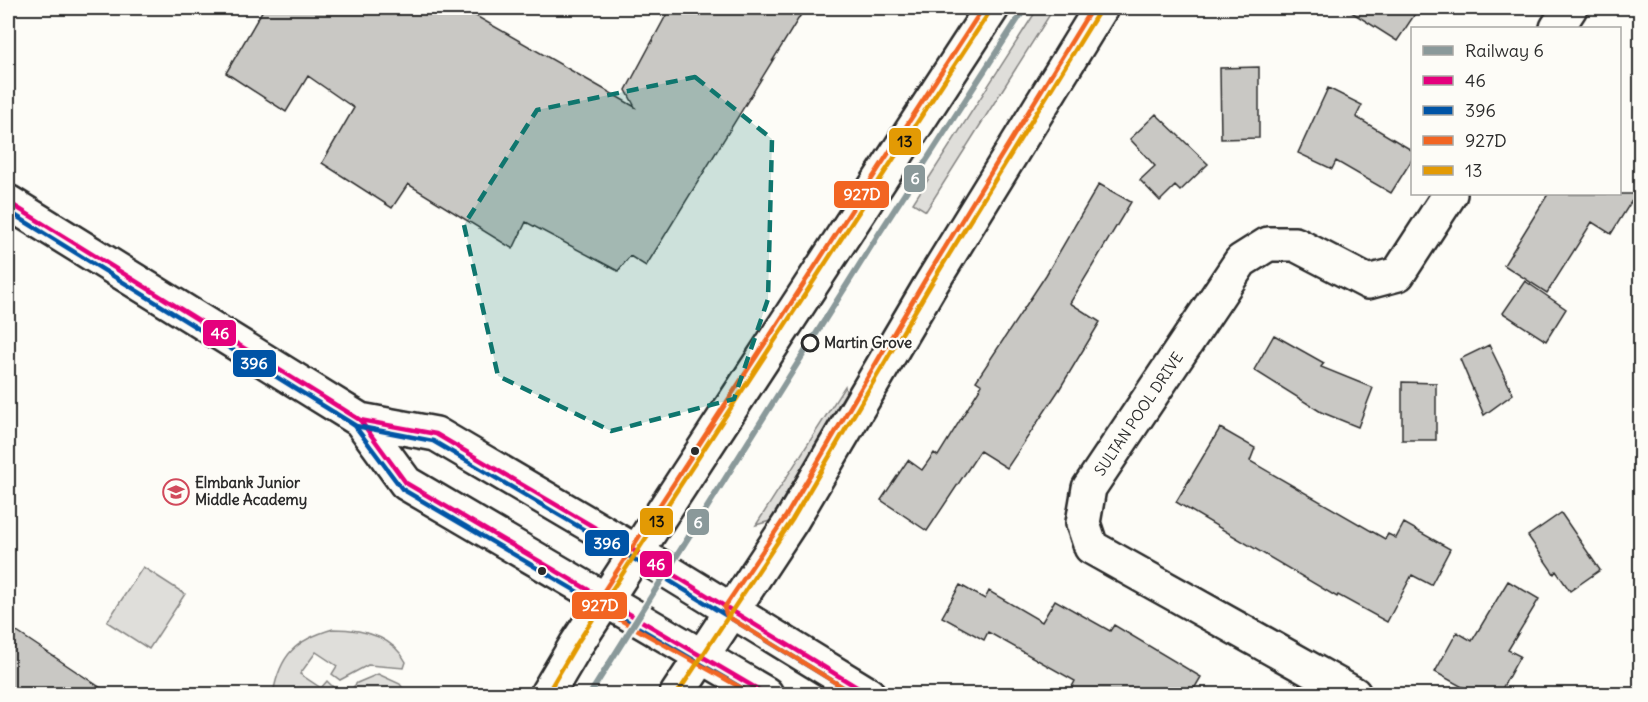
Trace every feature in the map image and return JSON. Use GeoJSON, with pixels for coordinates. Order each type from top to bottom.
{"type":"FeatureCollection","features":[{"type":"Feature","properties":{"kind":"main road"},"geometry":{"type":"LineString","coordinates":[[547,694],[992,8]]}},
{"type":"Feature","properties":{"kind":"main road"},"geometry":{"type":"LineString","coordinates":[[677,694],[792,520],[931,284],[1101,8]]}},
{"type":"Feature","properties":{"kind":"main road"},"geometry":{"type":"LineString","coordinates":[[1558,27],[1570,8]]}},
{"type":"Feature","properties":{"kind":"main road","name":"SULTAN POOL DRIVE"},"geometry":{"type":"LineString","coordinates":[[1354,694],[1091,547],[1083,523],[1089,488],[1241,261],[1268,243],[1295,244],[1368,282],[1398,274],[1449,195]]}},
{"type":"Feature","properties":{"kind":"main road"},"geometry":{"type":"LineString","coordinates":[[8,202],[360,420],[436,434],[638,553],[868,694]]}},
{"type":"Feature","properties":{"kind":"main road"},"geometry":{"type":"LineString","coordinates":[[360,420],[406,483],[700,658],[766,694]]}},
{"type":"Feature","properties":{"kind":"highlighted area"},"geometry":{"type":"Polygon","coordinates":[[[695,77],[772,139],[768,299],[734,399],[611,431],[498,376],[464,225],[537,110],[695,77]]]}},
{"type":"Feature","properties":{"kind":"shaded area"},"geometry":{"type":"Polygon","coordinates":[[[1038,8],[1054,8],[926,211],[913,203],[1038,8]]]}},
{"type":"Feature","properties":{"kind":"shaded area"},"geometry":{"type":"Polygon","coordinates":[[[845,386],[846,392],[770,521],[756,525],[845,386]]]}},
{"type":"Feature","properties":{"kind":"shaded area"},"geometry":{"type":"Polygon","coordinates":[[[143,567],[185,594],[149,649],[107,622],[143,567]]]}},
{"type":"Feature","properties":{"kind":"shaded area"},"geometry":{"type":"Polygon","coordinates":[[[333,629],[354,630],[375,635],[393,645],[406,662],[404,668],[368,665],[340,680],[332,674],[337,666],[316,652],[300,674],[321,688],[327,681],[334,688],[333,694],[273,694],[280,669],[291,651],[309,638],[333,629]]]}},
{"type":"Feature","properties":{"kind":"shaded area"},"geometry":{"type":"Polygon","coordinates":[[[378,674],[400,684],[407,694],[347,694],[357,683],[378,674]]]}},
{"type":"Feature","properties":{"kind":"building"},"geometry":{"type":"Polygon","coordinates":[[[264,8],[462,8],[635,107],[626,90],[670,8],[805,8],[646,266],[630,256],[618,271],[526,222],[513,249],[408,184],[392,208],[322,163],[354,108],[308,76],[286,112],[226,73],[264,8]]]}},
{"type":"Feature","properties":{"kind":"building"},"geometry":{"type":"Polygon","coordinates":[[[1345,8],[1419,8],[1397,41],[1345,8]]]}},
{"type":"Feature","properties":{"kind":"building"},"geometry":{"type":"Polygon","coordinates":[[[1259,67],[1259,138],[1221,139],[1220,68],[1259,67]]]}},
{"type":"Feature","properties":{"kind":"building"},"geometry":{"type":"Polygon","coordinates":[[[1328,88],[1362,105],[1356,117],[1411,150],[1411,161],[1391,193],[1336,161],[1332,169],[1298,153],[1328,88]]]}},
{"type":"Feature","properties":{"kind":"building"},"geometry":{"type":"Polygon","coordinates":[[[1156,114],[1208,164],[1180,191],[1175,186],[1160,201],[1140,180],[1155,166],[1130,139],[1156,114]]]}},
{"type":"Feature","properties":{"kind":"building"},"geometry":{"type":"Polygon","coordinates":[[[1099,184],[1131,202],[1070,303],[1100,322],[1059,390],[1007,468],[980,451],[927,531],[881,500],[908,460],[922,470],[934,453],[938,456],[982,385],[976,381],[1046,275],[1099,184]]]}},
{"type":"Feature","properties":{"kind":"building"},"geometry":{"type":"Polygon","coordinates":[[[1636,194],[1611,234],[1592,222],[1547,293],[1504,265],[1547,195],[1636,194]]]}},
{"type":"Feature","properties":{"kind":"building"},"geometry":{"type":"Polygon","coordinates":[[[1525,281],[1566,309],[1546,341],[1503,313],[1525,281]]]}},
{"type":"Feature","properties":{"kind":"building"},"geometry":{"type":"Polygon","coordinates":[[[1274,335],[1324,363],[1321,367],[1373,388],[1358,427],[1321,412],[1254,370],[1274,335]]]}},
{"type":"Feature","properties":{"kind":"building"},"geometry":{"type":"Polygon","coordinates":[[[1489,345],[1513,394],[1484,415],[1460,359],[1489,345]]]}},
{"type":"Feature","properties":{"kind":"building"},"geometry":{"type":"Polygon","coordinates":[[[1402,382],[1436,383],[1436,440],[1402,440],[1402,382]]]}},
{"type":"Feature","properties":{"kind":"building"},"geometry":{"type":"Polygon","coordinates":[[[1220,428],[1255,448],[1250,461],[1385,539],[1388,534],[1396,538],[1404,523],[1450,549],[1431,585],[1412,575],[1387,622],[1338,595],[1337,597],[1176,502],[1220,428]]]}},
{"type":"Feature","properties":{"kind":"building"},"geometry":{"type":"Polygon","coordinates":[[[1561,513],[1600,570],[1570,591],[1556,571],[1554,574],[1528,536],[1561,513]]]}},
{"type":"Feature","properties":{"kind":"building"},"geometry":{"type":"Polygon","coordinates":[[[1508,581],[1539,599],[1508,650],[1520,656],[1499,694],[1475,694],[1435,672],[1457,632],[1472,641],[1508,581]]]}},
{"type":"Feature","properties":{"kind":"building"},"geometry":{"type":"Polygon","coordinates":[[[960,585],[985,599],[989,591],[1042,622],[1055,600],[1110,631],[1114,625],[1201,677],[1191,694],[1068,694],[1075,681],[988,632],[984,640],[942,617],[960,585]]]}},
{"type":"Feature","properties":{"kind":"building"},"geometry":{"type":"Polygon","coordinates":[[[8,626],[110,694],[8,694],[8,626]]]}},
{"type":"Feature","properties":{"kind":"rail line","name":"6"},"geometry":{"type":"LineString","coordinates":[[590,694],[880,232],[1025,8]]}},
{"type":"Feature","properties":{"kind":"transit line","name":"927D"},"geometry":{"type":"LineString","coordinates":[[752,694],[601,609],[598,600],[983,8]]}},
{"type":"Feature","properties":{"kind":"transit line","name":"13"},"geometry":{"type":"LineString","coordinates":[[547,694],[576,645],[992,8]]}},
{"type":"Feature","properties":{"kind":"transit line","name":"927D"},"geometry":{"type":"LineString","coordinates":[[854,694],[727,616],[724,608],[786,516],[925,280],[1092,8]]}},
{"type":"Feature","properties":{"kind":"transit line","name":"13"},"geometry":{"type":"LineString","coordinates":[[677,694],[792,520],[931,284],[1101,8]]}},
{"type":"Feature","properties":{"kind":"transit line","name":"46"},"geometry":{"type":"LineString","coordinates":[[8,202],[360,420],[436,434],[638,553],[868,694]]}},
{"type":"Feature","properties":{"kind":"transit line","name":"396"},"geometry":{"type":"LineString","coordinates":[[8,211],[356,426],[433,441],[634,559],[854,694]]}},
{"type":"Feature","properties":{"kind":"transit line","name":"46"},"geometry":{"type":"LineString","coordinates":[[338,406],[360,420],[406,483],[766,694]]}},
{"type":"Feature","properties":{"kind":"transit line","name":"396"},"geometry":{"type":"LineString","coordinates":[[334,412],[355,426],[402,489],[752,694]]}},
{"type":"Feature","properties":{"kind":"place","name":"Martin Grove"},"geometry":{"type":"Point","coordinates":[810,343]}},
{"type":"Feature","properties":{"kind":"place","name":"Elmbank Junior Middle Academy"},"geometry":{"type":"Point","coordinates":[176,492]}}]}
